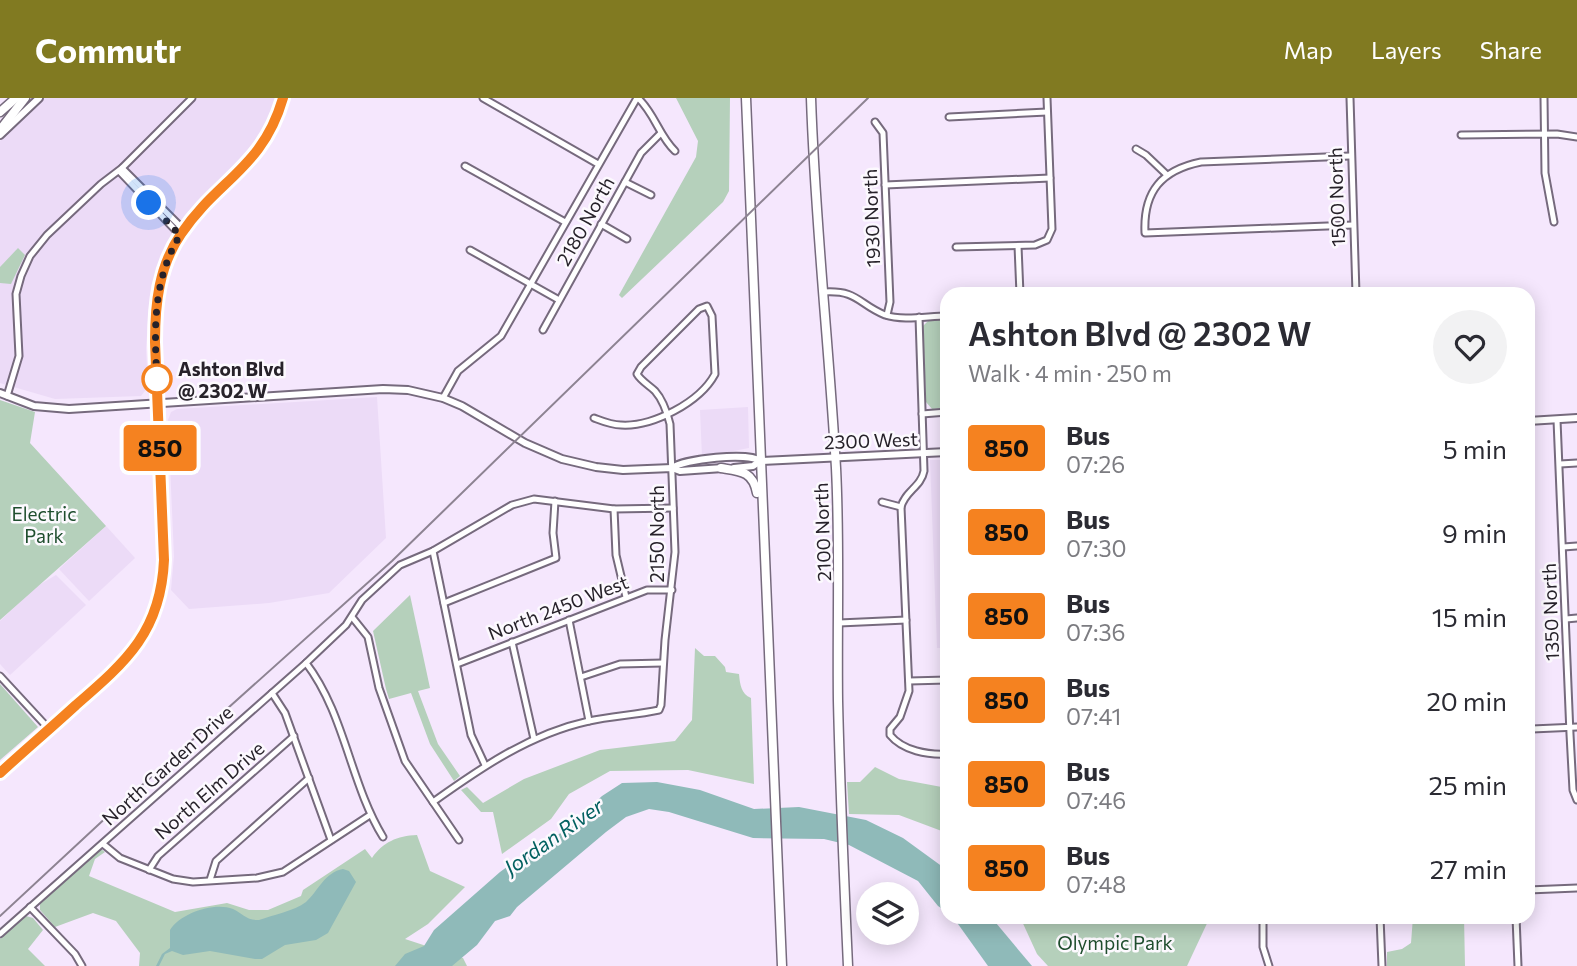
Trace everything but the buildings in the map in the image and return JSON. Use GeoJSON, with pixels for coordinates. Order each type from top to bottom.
{"type":"FeatureCollection","features":[{"type":"Feature","properties":{"kind":"highway"},"geometry":{"type":"LineString","coordinates":[[0,112],[16,98]]}},
{"type":"Feature","properties":{"kind":"highway"},"geometry":{"type":"LineString","coordinates":[[0,130],[26,98]]}},
{"type":"Feature","properties":{"kind":"highway"},"geometry":{"type":"LineString","coordinates":[[746,98],[782,966]]}},
{"type":"Feature","properties":{"kind":"highway","name":"2100 North"},"geometry":{"type":"LineString","coordinates":[[811,98],[813,165],[835,457],[841,804],[848,966]]}},
{"type":"Feature","properties":{"kind":"highway"},"geometry":{"type":"LineString","coordinates":[[721,468],[744,472],[753,479],[763,537]]}},
{"type":"Feature","properties":{"kind":"main road"},"geometry":{"type":"LineString","coordinates":[[0,135],[39,98]]}},
{"type":"Feature","properties":{"kind":"main road"},"geometry":{"type":"LineString","coordinates":[[3,394],[34,406],[66,409],[383,389],[408,390],[443,398],[462,406],[525,443],[562,459],[596,467],[623,470],[671,468],[680,471],[753,466],[760,461],[752,456],[726,458],[680,463],[671,468]]}},
{"type":"Feature","properties":{"kind":"main road"},"geometry":{"type":"LineString","coordinates":[[1535,421],[1577,418]]}},
{"type":"Feature","properties":{"kind":"main road","name":"2300 West"},"geometry":{"type":"LineString","coordinates":[[760,461],[940,453]]}},
{"type":"Feature","properties":{"kind":"street"},"geometry":{"type":"LineString","coordinates":[[3,394],[19,356],[16,297],[27,261],[47,235],[120,169],[192,98]]}},
{"type":"Feature","properties":{"kind":"street"},"geometry":{"type":"LineString","coordinates":[[0,773],[128,658],[139,644],[157,608],[164,560],[155,320],[157,295],[164,268],[182,232],[256,155],[271,131],[284,98]]}},
{"type":"Feature","properties":{"kind":"street"},"geometry":{"type":"LineString","coordinates":[[484,98],[598,164]]}},
{"type":"Feature","properties":{"kind":"street"},"geometry":{"type":"LineString","coordinates":[[502,107],[507,98]]}},
{"type":"Feature","properties":{"kind":"street"},"geometry":{"type":"LineString","coordinates":[[443,398],[455,374],[501,337],[637,98],[653,114],[661,133],[676,151]]}},
{"type":"Feature","properties":{"kind":"street"},"geometry":{"type":"LineString","coordinates":[[956,247],[1035,245],[1047,240],[1052,229],[1046,98]]}},
{"type":"Feature","properties":{"kind":"street","name":"1500 North"},"geometry":{"type":"LineString","coordinates":[[1350,98],[1356,287]]}},
{"type":"Feature","properties":{"kind":"street"},"geometry":{"type":"LineString","coordinates":[[1544,98],[1545,173],[1554,222]]}},
{"type":"Feature","properties":{"kind":"street"},"geometry":{"type":"LineString","coordinates":[[949,117],[1047,112]]}},
{"type":"Feature","properties":{"kind":"street","name":"1930 North"},"geometry":{"type":"LineString","coordinates":[[876,122],[883,133],[890,302],[887,315]]}},
{"type":"Feature","properties":{"kind":"street","name":"2180 North"},"geometry":{"type":"LineString","coordinates":[[543,330],[646,146],[661,133]]}},
{"type":"Feature","properties":{"kind":"street"},"geometry":{"type":"LineString","coordinates":[[1461,135],[1544,134],[1577,137]]}},
{"type":"Feature","properties":{"kind":"street"},"geometry":{"type":"LineString","coordinates":[[1136,149],[1166,174]]}},
{"type":"Feature","properties":{"kind":"street"},"geometry":{"type":"LineString","coordinates":[[1350,156],[1201,162],[1166,174],[1155,187],[1147,204],[1145,233],[1353,225]]}},
{"type":"Feature","properties":{"kind":"street"},"geometry":{"type":"LineString","coordinates":[[465,166],[565,222]]}},
{"type":"Feature","properties":{"kind":"street"},"geometry":{"type":"LineString","coordinates":[[120,169],[182,232]]}},
{"type":"Feature","properties":{"kind":"street"},"geometry":{"type":"LineString","coordinates":[[885,185],[1050,178]]}},
{"type":"Feature","properties":{"kind":"street"},"geometry":{"type":"LineString","coordinates":[[625,182],[651,195]]}},
{"type":"Feature","properties":{"kind":"street"},"geometry":{"type":"LineString","coordinates":[[601,224],[626,239]]}},
{"type":"Feature","properties":{"kind":"street"},"geometry":{"type":"LineString","coordinates":[[1018,246],[1020,287]]}},
{"type":"Feature","properties":{"kind":"street"},"geometry":{"type":"LineString","coordinates":[[470,250],[559,300]]}},
{"type":"Feature","properties":{"kind":"street"},"geometry":{"type":"LineString","coordinates":[[824,292],[849,293],[887,315],[940,316]]}},
{"type":"Feature","properties":{"kind":"street","name":"2150 North"},"geometry":{"type":"LineString","coordinates":[[589,721],[659,710],[661,705],[675,552],[671,468],[667,414],[656,393],[637,374],[699,309],[707,306],[712,316],[715,374],[687,405],[667,414]]}},
{"type":"Feature","properties":{"kind":"street"},"geometry":{"type":"LineString","coordinates":[[919,317],[923,478],[904,497],[901,507],[909,681],[905,705],[890,729],[890,735],[902,746],[940,754]]}},
{"type":"Feature","properties":{"kind":"street"},"geometry":{"type":"LineString","coordinates":[[922,414],[940,413]]}},
{"type":"Feature","properties":{"kind":"street"},"geometry":{"type":"LineString","coordinates":[[594,418],[627,425],[667,414]]}},
{"type":"Feature","properties":{"kind":"street","name":"1350 North"},"geometry":{"type":"LineString","coordinates":[[1557,420],[1569,728],[1573,790],[1577,800]]}},
{"type":"Feature","properties":{"kind":"street"},"geometry":{"type":"LineString","coordinates":[[1560,464],[1577,463]]}},
{"type":"Feature","properties":{"kind":"street","name":"North Garden Drive"},"geometry":{"type":"LineString","coordinates":[[0,934],[306,663],[352,617],[362,600],[395,570],[413,558],[433,551],[512,505],[534,499],[614,509],[673,508]]}},
{"type":"Feature","properties":{"kind":"street"},"geometry":{"type":"LineString","coordinates":[[444,603],[556,558],[553,533],[555,501]]}},
{"type":"Feature","properties":{"kind":"street"},"geometry":{"type":"LineString","coordinates":[[882,502],[901,507]]}},
{"type":"Feature","properties":{"kind":"street"},"geometry":{"type":"LineString","coordinates":[[614,509],[616,555],[626,597]]}},
{"type":"Feature","properties":{"kind":"street"},"geometry":{"type":"LineString","coordinates":[[1563,547],[1577,546]]}},
{"type":"Feature","properties":{"kind":"street"},"geometry":{"type":"LineString","coordinates":[[433,551],[473,742],[485,765]]}},
{"type":"Feature","properties":{"kind":"street","name":"North 2450 West"},"geometry":{"type":"LineString","coordinates":[[457,664],[626,597],[653,588],[672,590]]}},
{"type":"Feature","properties":{"kind":"street"},"geometry":{"type":"LineString","coordinates":[[352,617],[368,637],[383,700],[405,761],[459,841]]}},
{"type":"Feature","properties":{"kind":"street"},"geometry":{"type":"LineString","coordinates":[[1566,619],[1577,618]]}},
{"type":"Feature","properties":{"kind":"street"},"geometry":{"type":"LineString","coordinates":[[433,802],[485,765],[534,739],[589,721],[569,620]]}},
{"type":"Feature","properties":{"kind":"street"},"geometry":{"type":"LineString","coordinates":[[839,623],[906,620]]}},
{"type":"Feature","properties":{"kind":"street"},"geometry":{"type":"LineString","coordinates":[[512,642],[534,739]]}},
{"type":"Feature","properties":{"kind":"street"},"geometry":{"type":"LineString","coordinates":[[306,663],[325,691],[370,815],[383,837]]}},
{"type":"Feature","properties":{"kind":"street"},"geometry":{"type":"LineString","coordinates":[[581,677],[620,664],[663,663]]}},
{"type":"Feature","properties":{"kind":"street"},"geometry":{"type":"LineString","coordinates":[[0,676],[49,729]]}},
{"type":"Feature","properties":{"kind":"street"},"geometry":{"type":"LineString","coordinates":[[909,681],[940,680]]}},
{"type":"Feature","properties":{"kind":"street"},"geometry":{"type":"LineString","coordinates":[[272,693],[285,713],[331,840]]}},
{"type":"Feature","properties":{"kind":"street"},"geometry":{"type":"LineString","coordinates":[[1535,729],[1577,727]]}},
{"type":"Feature","properties":{"kind":"street","name":"North Elm Drive"},"geometry":{"type":"LineString","coordinates":[[149,870],[158,856],[294,736]]}},
{"type":"Feature","properties":{"kind":"street"},"geometry":{"type":"LineString","coordinates":[[210,880],[216,862],[309,778]]}},
{"type":"Feature","properties":{"kind":"street"},"geometry":{"type":"LineString","coordinates":[[103,844],[120,858],[180,881],[257,878],[283,872],[370,815]]}},
{"type":"Feature","properties":{"kind":"street"},"geometry":{"type":"LineString","coordinates":[[1535,890],[1577,888]]}},
{"type":"Feature","properties":{"kind":"street"},"geometry":{"type":"LineString","coordinates":[[30,907],[75,954],[82,966]]}},
{"type":"Feature","properties":{"kind":"street"},"geometry":{"type":"LineString","coordinates":[[1263,924],[1263,947],[1269,966]]}},
{"type":"Feature","properties":{"kind":"street"},"geometry":{"type":"LineString","coordinates":[[1380,924],[1382,966]]}},
{"type":"Feature","properties":{"kind":"street"},"geometry":{"type":"LineString","coordinates":[[1516,924],[1518,966]]}},
{"type":"Feature","properties":{"kind":"shaded area"},"geometry":{"type":"Polygon","coordinates":[[[44,98],[276,98],[267,123],[252,149],[188,212],[165,248],[151,286],[146,348],[148,387],[141,396],[55,399],[0,383],[0,141],[44,98]]]}},
{"type":"Feature","properties":{"kind":"shaded area"},"geometry":{"type":"Polygon","coordinates":[[[377,397],[386,538],[329,593],[269,603],[189,609],[171,590],[174,556],[168,420],[171,412],[177,409],[377,397]]]}},
{"type":"Feature","properties":{"kind":"shaded area"},"geometry":{"type":"Polygon","coordinates":[[[748,407],[749,448],[702,457],[700,410],[748,407]]]}},
{"type":"Feature","properties":{"kind":"shaded area"},"geometry":{"type":"Polygon","coordinates":[[[930,460],[940,460],[940,648],[937,648],[930,460]]]}},
{"type":"Feature","properties":{"kind":"shaded area"},"geometry":{"type":"Polygon","coordinates":[[[106,526],[135,558],[89,601],[59,569],[106,526]]]}},
{"type":"Feature","properties":{"kind":"shaded area"},"geometry":{"type":"Polygon","coordinates":[[[56,575],[86,605],[10,675],[0,664],[0,621],[36,587],[56,575]]]}},
{"type":"Feature","properties":{"kind":"shaded area"},"geometry":{"type":"Polygon","coordinates":[[[657,782],[700,790],[754,809],[799,807],[866,820],[903,838],[940,865],[940,907],[918,881],[849,845],[824,839],[753,838],[669,812],[649,809],[626,817],[606,832],[517,907],[510,916],[495,921],[477,945],[452,966],[395,966],[405,954],[424,946],[434,930],[500,872],[538,844],[563,832],[602,796],[622,783],[657,782]]]}},
{"type":"Feature","properties":{"kind":"shaded area"},"geometry":{"type":"Polygon","coordinates":[[[343,869],[349,871],[356,882],[328,933],[316,940],[285,945],[262,959],[210,951],[183,955],[172,951],[165,954],[159,966],[156,966],[162,954],[170,948],[170,930],[190,914],[208,908],[225,907],[259,920],[306,902],[331,874],[343,869]]]}},
{"type":"Feature","properties":{"kind":"shaded area"},"geometry":{"type":"Polygon","coordinates":[[[958,924],[997,924],[1032,966],[988,966],[958,924]]]}},
{"type":"Feature","properties":{"kind":"green space"},"geometry":{"type":"Polygon","coordinates":[[[676,98],[730,98],[729,191],[723,202],[622,298],[619,295],[696,157],[698,141],[676,98]]]}},
{"type":"Feature","properties":{"kind":"green space"},"geometry":{"type":"Polygon","coordinates":[[[18,248],[25,255],[11,284],[0,283],[0,267],[18,248]]]}},
{"type":"Feature","properties":{"kind":"green space"},"geometry":{"type":"Polygon","coordinates":[[[940,319],[940,408],[932,409],[926,402],[923,326],[929,320],[940,319]]]}},
{"type":"Feature","properties":{"kind":"green space","name":"Electric Park"},"geometry":{"type":"Polygon","coordinates":[[[0,400],[35,412],[30,443],[106,526],[0,620],[0,400]]]}},
{"type":"Feature","properties":{"kind":"green space"},"geometry":{"type":"Polygon","coordinates":[[[410,595],[430,688],[418,691],[438,744],[460,776],[454,781],[430,744],[411,693],[389,699],[386,689],[373,631],[410,595]]]}},
{"type":"Feature","properties":{"kind":"green space"},"geometry":{"type":"Polygon","coordinates":[[[695,648],[704,656],[715,656],[726,672],[739,674],[743,691],[751,698],[754,784],[688,770],[610,771],[569,794],[551,819],[502,854],[493,812],[481,812],[461,790],[467,787],[483,803],[524,779],[600,750],[675,741],[692,720],[695,648]]]}},
{"type":"Feature","properties":{"kind":"green space"},"geometry":{"type":"Polygon","coordinates":[[[0,684],[38,727],[0,760],[0,684]]]}},
{"type":"Feature","properties":{"kind":"green space"},"geometry":{"type":"Polygon","coordinates":[[[875,767],[899,779],[940,787],[940,830],[899,815],[849,814],[847,782],[860,782],[875,767]]]}},
{"type":"Feature","properties":{"kind":"green space"},"geometry":{"type":"Polygon","coordinates":[[[417,835],[430,871],[465,887],[428,924],[405,939],[463,958],[467,966],[139,966],[140,953],[116,921],[93,913],[55,927],[40,910],[40,903],[101,849],[105,852],[95,859],[89,876],[175,912],[227,903],[249,910],[268,910],[301,896],[303,890],[365,849],[372,858],[391,841],[417,835]]]}},
{"type":"Feature","properties":{"kind":"green space"},"geometry":{"type":"Polygon","coordinates":[[[26,916],[33,918],[43,930],[28,949],[45,966],[0,966],[0,939],[26,916]]]}},
{"type":"Feature","properties":{"kind":"green space","name":"Olympic Park"},"geometry":{"type":"Polygon","coordinates":[[[1023,924],[1207,924],[1187,966],[1048,966],[1037,954],[1023,924]]]}},
{"type":"Feature","properties":{"kind":"green space"},"geometry":{"type":"Polygon","coordinates":[[[1412,924],[1464,924],[1465,966],[1387,966],[1387,952],[1402,949],[1411,943],[1412,924]]]}},
{"type":"Feature","properties":{"kind":"railway"},"geometry":{"type":"LineString","coordinates":[[0,916],[392,561],[868,98]]}},
{"type":"Feature","properties":{"kind":"bus line","name":"850"},"geometry":{"type":"LineString","coordinates":[[0,773],[115,671],[139,644],[152,621],[162,590],[164,560],[155,342],[155,309],[160,283],[170,252],[180,235],[201,209],[256,155],[271,131],[283,98]]}},
{"type":"Feature","properties":{"kind":"place","name":"Ashton Blvd @ 2302 W"},"geometry":{"type":"Point","coordinates":[157,379]}},
{"type":"Feature","properties":{"kind":"route"},"geometry":{"type":"LineString","coordinates":[[149,203],[180,235],[170,252],[157,295],[157,379]]}},
{"type":"Feature","properties":{"kind":"water label","name":"Jordan River"},"geometry":{"type":"Point","coordinates":[553,836]}}]}
